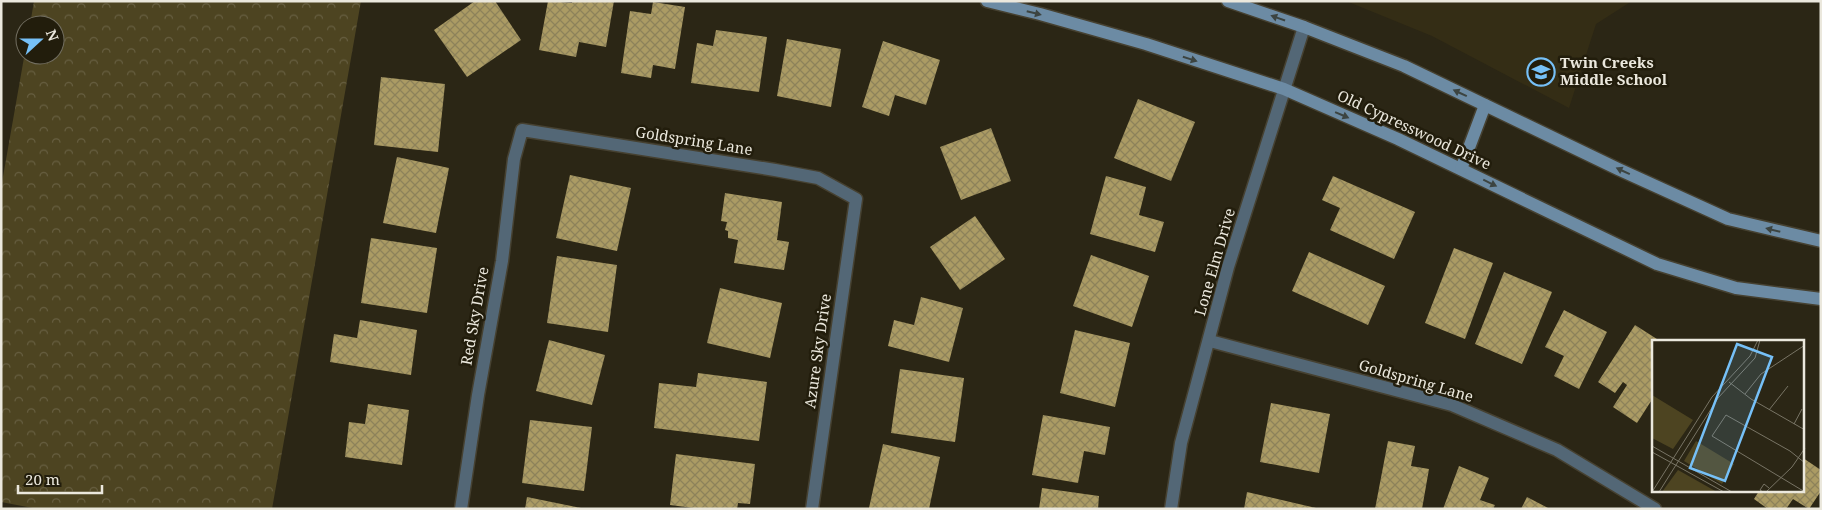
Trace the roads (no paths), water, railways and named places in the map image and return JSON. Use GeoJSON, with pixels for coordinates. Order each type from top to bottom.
{"type":"FeatureCollection","features":[{"type":"Feature","properties":{"kind":"street","name":"Old Cypresswood Drive"},"geometry":{"type":"LineString","coordinates":[[987,1],[1146,44],[1284,89],[1398,139],[1657,264],[1736,288],[1821,299]]}},
{"type":"Feature","properties":{"kind":"street"},"geometry":{"type":"LineString","coordinates":[[1228,1],[1404,66],[1728,219],[1821,241]]}},
{"type":"Feature","properties":{"kind":"street","name":"Lone Elm Drive"},"geometry":{"type":"LineString","coordinates":[[1171,509],[1181,443],[1228,267],[1304,28]]}},
{"type":"Feature","properties":{"kind":"street"},"geometry":{"type":"LineString","coordinates":[[1461,169],[1485,105]]}},
{"type":"Feature","properties":{"kind":"street","name":"Goldspring Lane"},"geometry":{"type":"LineString","coordinates":[[522,130],[818,178],[856,199]]}},
{"type":"Feature","properties":{"kind":"street","name":"Red Sky Drive"},"geometry":{"type":"LineString","coordinates":[[461,509],[478,395],[502,261],[514,159],[522,130]]}},
{"type":"Feature","properties":{"kind":"street","name":"Azure Sky Drive"},"geometry":{"type":"LineString","coordinates":[[812,509],[856,199]]}},
{"type":"Feature","properties":{"kind":"street","name":"Goldspring Lane"},"geometry":{"type":"LineString","coordinates":[[1210,340],[1452,405],[1557,450],[1655,509]]}},
{"type":"Feature","properties":{"kind":"place","name":"Twin Creeks Middle School"},"geometry":{"type":"Point","coordinates":[1541,72]}}]}
